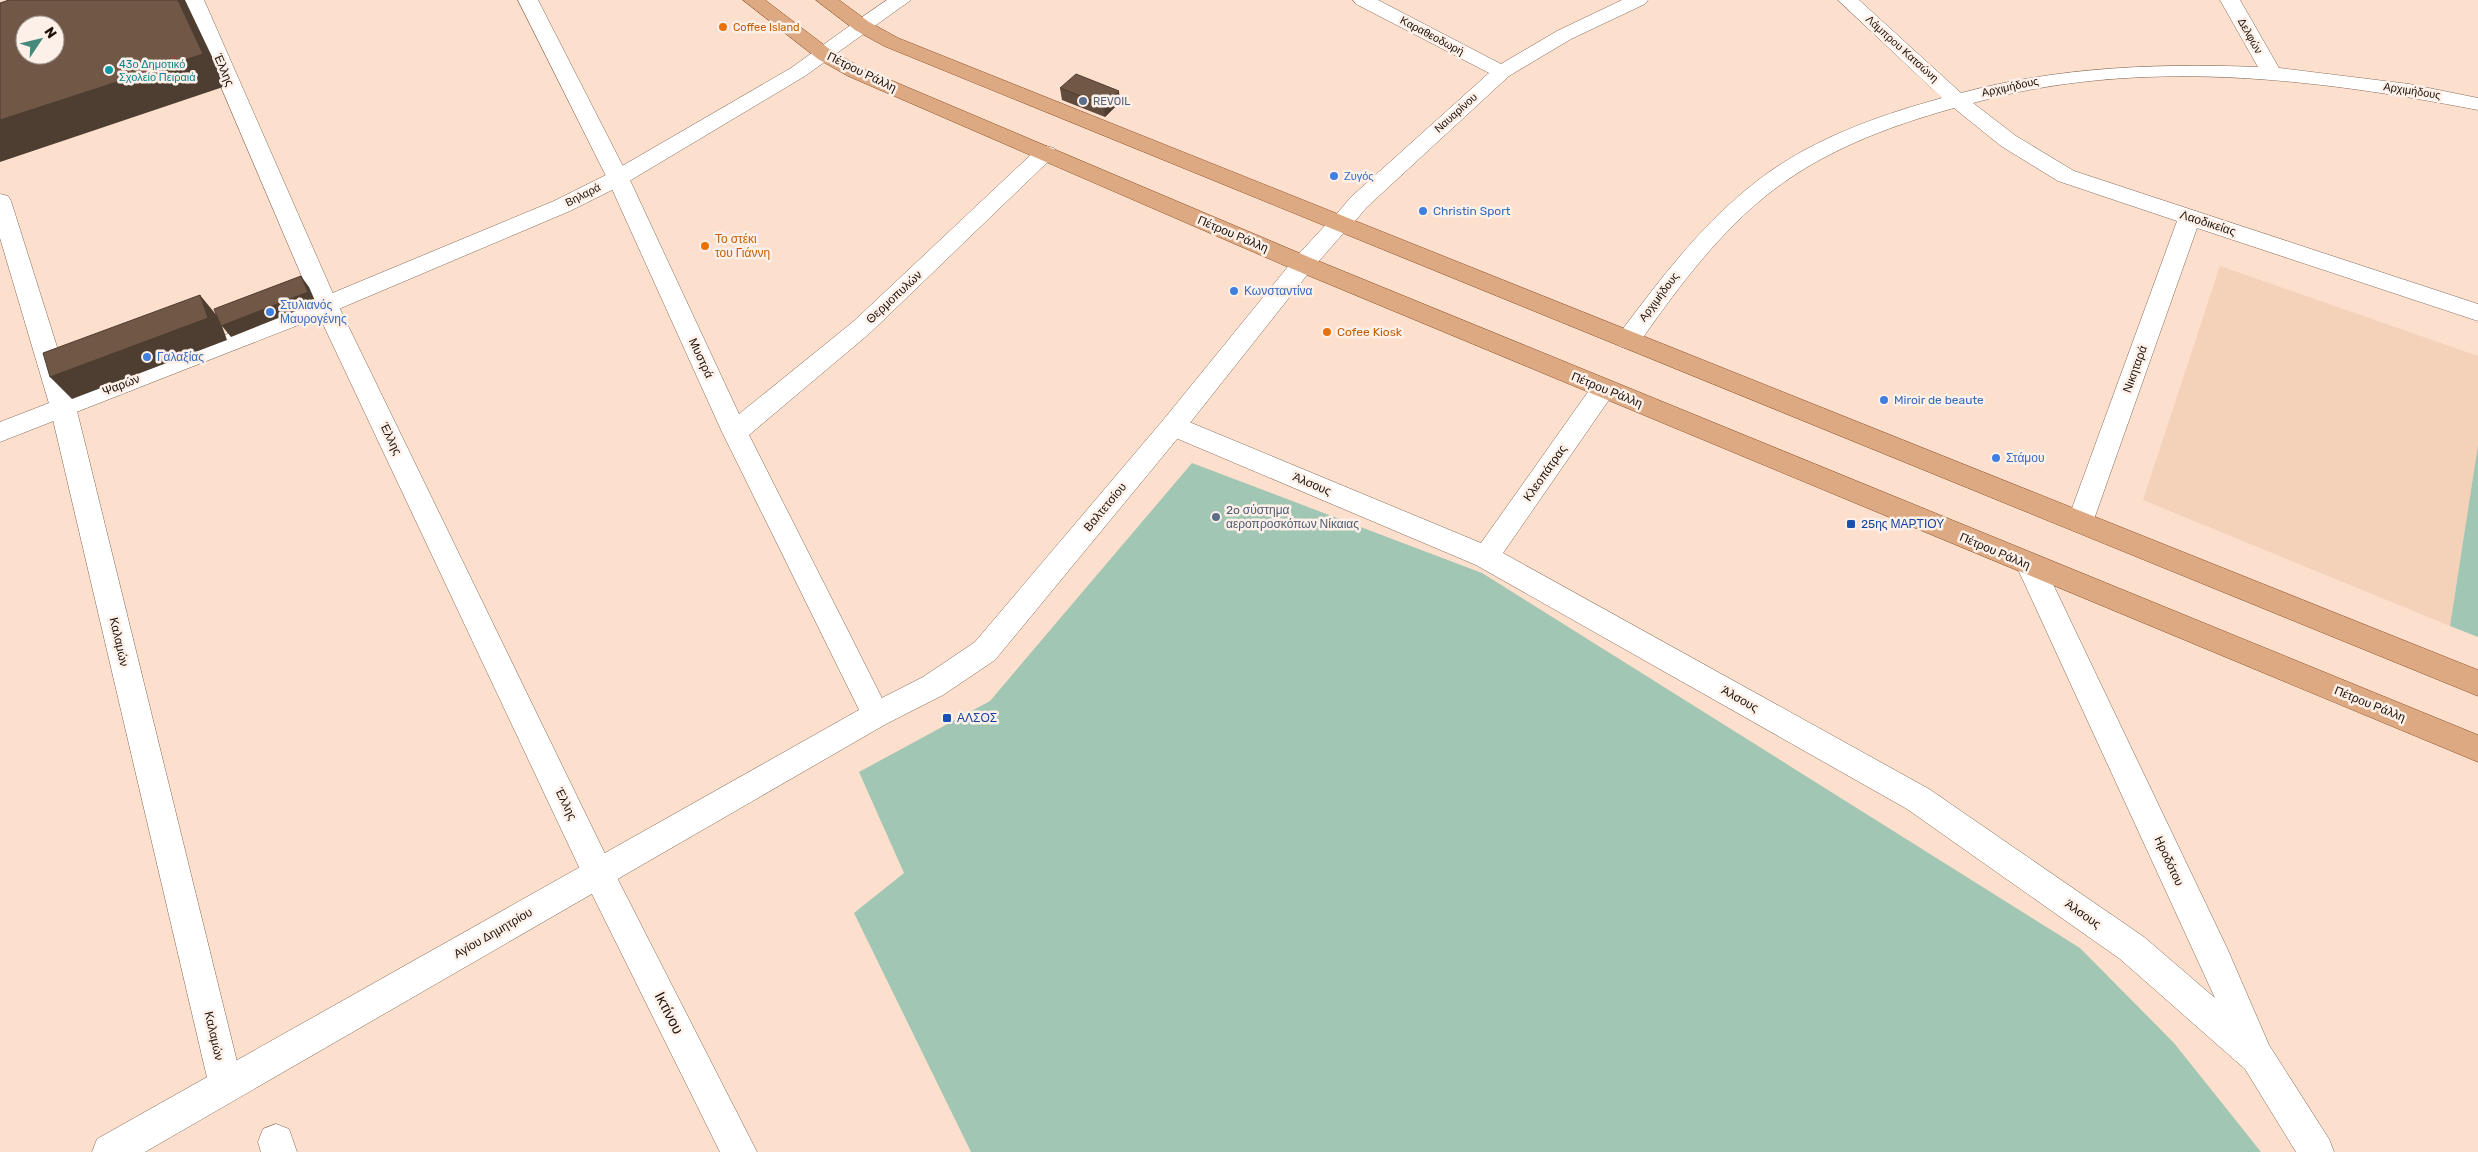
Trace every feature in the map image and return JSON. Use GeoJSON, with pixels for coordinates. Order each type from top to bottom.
{"type":"FeatureCollection","features":[{"type":"Feature","properties":{"kind":"main road","name":"Πέτρου Ράλλη"},"geometry":{"type":"LineString","coordinates":[[753,0],[825,55],[855,72],[1303,264],[2030,566],[2478,749]]}},
{"type":"Feature","properties":{"kind":"main road"},"geometry":{"type":"LineString","coordinates":[[826,0],[862,26],[891,42],[2478,682]]}},
{"type":"Feature","properties":{"kind":"street","name":"Έλλης"},"geometry":{"type":"LineString","coordinates":[[194,0],[326,305],[598,873]]}},
{"type":"Feature","properties":{"kind":"street","name":"Μυστρά"},"geometry":{"type":"LineString","coordinates":[[528,0],[618,178],[735,432],[876,715]]}},
{"type":"Feature","properties":{"kind":"street","name":"Βηλαρά"},"geometry":{"type":"LineString","coordinates":[[326,305],[562,206],[618,178],[825,55],[862,26],[901,0]]}},
{"type":"Feature","properties":{"kind":"street","name":"Καραθεοδωρή"},"geometry":{"type":"LineString","coordinates":[[1363,0],[1502,72]]}},
{"type":"Feature","properties":{"kind":"street","name":"Ναυαρίνου"},"geometry":{"type":"LineString","coordinates":[[1303,264],[1359,202],[1502,72],[1564,35],[1638,0]]}},
{"type":"Feature","properties":{"kind":"street","name":"Λάμπρου Κατσώνη"},"geometry":{"type":"LineString","coordinates":[[1848,0],[1956,99]]}},
{"type":"Feature","properties":{"kind":"street","name":"Δελφών"},"geometry":{"type":"LineString","coordinates":[[2230,0],[2270,72]]}},
{"type":"Feature","properties":{"kind":"street","name":"Αρχιμήδους"},"geometry":{"type":"LineString","coordinates":[[1628,340],[1688,259],[1730,215],[1778,176],[1832,145],[1894,119],[1956,99],[2016,85],[2109,72],[2155,69],[2270,72],[2386,87],[2478,104]]}},
{"type":"Feature","properties":{"kind":"street","name":"Λαοδικείας"},"geometry":{"type":"LineString","coordinates":[[1956,99],[2042,165],[2066,176],[2478,313]]}},
{"type":"Feature","properties":{"kind":"street","name":"Θερμοπυλών"},"geometry":{"type":"LineString","coordinates":[[735,432],[862,327],[1046,153]]}},
{"type":"Feature","properties":{"kind":"street","name":"Καλαμών"},"geometry":{"type":"LineString","coordinates":[[0,201],[63,406],[226,1086]]}},
{"type":"Feature","properties":{"kind":"street","name":"Νικηταρά"},"geometry":{"type":"LineString","coordinates":[[2080,522],[2190,217]]}},
{"type":"Feature","properties":{"kind":"street","name":"Βαλτετσίου"},"geometry":{"type":"LineString","coordinates":[[876,715],[933,686],[985,651],[1173,426],[1303,264]]}},
{"type":"Feature","properties":{"kind":"street","name":"Ψαρών"},"geometry":{"type":"LineString","coordinates":[[0,432],[326,305]]}},
{"type":"Feature","properties":{"kind":"street","name":"Κλεοπάτρας"},"geometry":{"type":"LineString","coordinates":[[1486,557],[1604,388]]}},
{"type":"Feature","properties":{"kind":"street","name":"Άλσους"},"geometry":{"type":"LineString","coordinates":[[1173,426],[1486,557],[1918,799],[2132,948],[2257,1057]]}},
{"type":"Feature","properties":{"kind":"street","name":"Ηροδότου"},"geometry":{"type":"LineString","coordinates":[[2030,566],[2215,959],[2257,1057],[2316,1152]]}},
{"type":"Feature","properties":{"kind":"street","name":"Αγίου Δημητρίου"},"geometry":{"type":"LineString","coordinates":[[110,1152],[876,715]]}},
{"type":"Feature","properties":{"kind":"street","name":"Ικτίνου"},"geometry":{"type":"LineString","coordinates":[[598,873],[739,1152]]}},
{"type":"Feature","properties":{"kind":"shaded area"},"geometry":{"type":"Polygon","coordinates":[[[2220,266],[2478,356],[2478,445],[2450,626],[2143,500],[2220,266]]]}},
{"type":"Feature","properties":{"kind":"green space"},"geometry":{"type":"Polygon","coordinates":[[[2478,445],[2478,637],[2450,626],[2478,445]]]}},
{"type":"Feature","properties":{"kind":"green space"},"geometry":{"type":"Polygon","coordinates":[[[1192,463],[1482,573],[2080,948],[2174,1043],[2261,1152],[971,1152],[854,913],[904,873],[859,772],[990,701],[1192,463]]]}},
{"type":"Feature","properties":{"kind":"building"},"geometry":{"type":"Polygon","coordinates":[[[9,0],[178,0],[203,54],[0,120],[0,3],[9,0]]]}},
{"type":"Feature","properties":{"kind":"building"},"geometry":{"type":"Polygon","coordinates":[[[1076,74],[1119,91],[1104,105],[1060,88],[1076,74]]]}},
{"type":"Feature","properties":{"kind":"building"},"geometry":{"type":"Polygon","coordinates":[[[301,276],[308,292],[221,326],[214,309],[301,276]]]}},
{"type":"Feature","properties":{"kind":"building"},"geometry":{"type":"Polygon","coordinates":[[[200,295],[208,318],[50,377],[43,353],[200,295]]]}},
{"type":"Feature","properties":{"kind":"place","name":"Coffee Island"},"geometry":{"type":"Point","coordinates":[723,27]}},
{"type":"Feature","properties":{"kind":"place","name":"43ο Δημοτικό Σχολείο Πειραιά"},"geometry":{"type":"Point","coordinates":[109,70]}},
{"type":"Feature","properties":{"kind":"place","name":"REVOIL"},"geometry":{"type":"Point","coordinates":[1083,101]}},
{"type":"Feature","properties":{"kind":"place","name":"Ζυγός"},"geometry":{"type":"Point","coordinates":[1334,176]}},
{"type":"Feature","properties":{"kind":"place","name":"Christin Sport"},"geometry":{"type":"Point","coordinates":[1423,211]}},
{"type":"Feature","properties":{"kind":"place","name":"Το στέκι του Γιάννη"},"geometry":{"type":"Point","coordinates":[705,246]}},
{"type":"Feature","properties":{"kind":"place","name":"Κωνσταντίνα"},"geometry":{"type":"Point","coordinates":[1234,291]}},
{"type":"Feature","properties":{"kind":"place","name":"Στυλιανός Μαυρογένης"},"geometry":{"type":"Point","coordinates":[270,312]}},
{"type":"Feature","properties":{"kind":"place","name":"Cofee Kiosk"},"geometry":{"type":"Point","coordinates":[1327,332]}},
{"type":"Feature","properties":{"kind":"place","name":"Γαλαξίας"},"geometry":{"type":"Point","coordinates":[147,357]}},
{"type":"Feature","properties":{"kind":"place","name":"Miroir de beaute"},"geometry":{"type":"Point","coordinates":[1884,400]}},
{"type":"Feature","properties":{"kind":"place","name":"Στάμου"},"geometry":{"type":"Point","coordinates":[1996,458]}},
{"type":"Feature","properties":{"kind":"place","name":"2o σύστημα αεροπροσκόπων Νίκαιας"},"geometry":{"type":"Point","coordinates":[1216,517]}},
{"type":"Feature","properties":{"kind":"place","name":"25ης ΜΑΡΤΙΟΥ"},"geometry":{"type":"Point","coordinates":[1851,524]}},
{"type":"Feature","properties":{"kind":"place","name":"ΑΛΣΟΣ"},"geometry":{"type":"Point","coordinates":[947,718]}}]}
